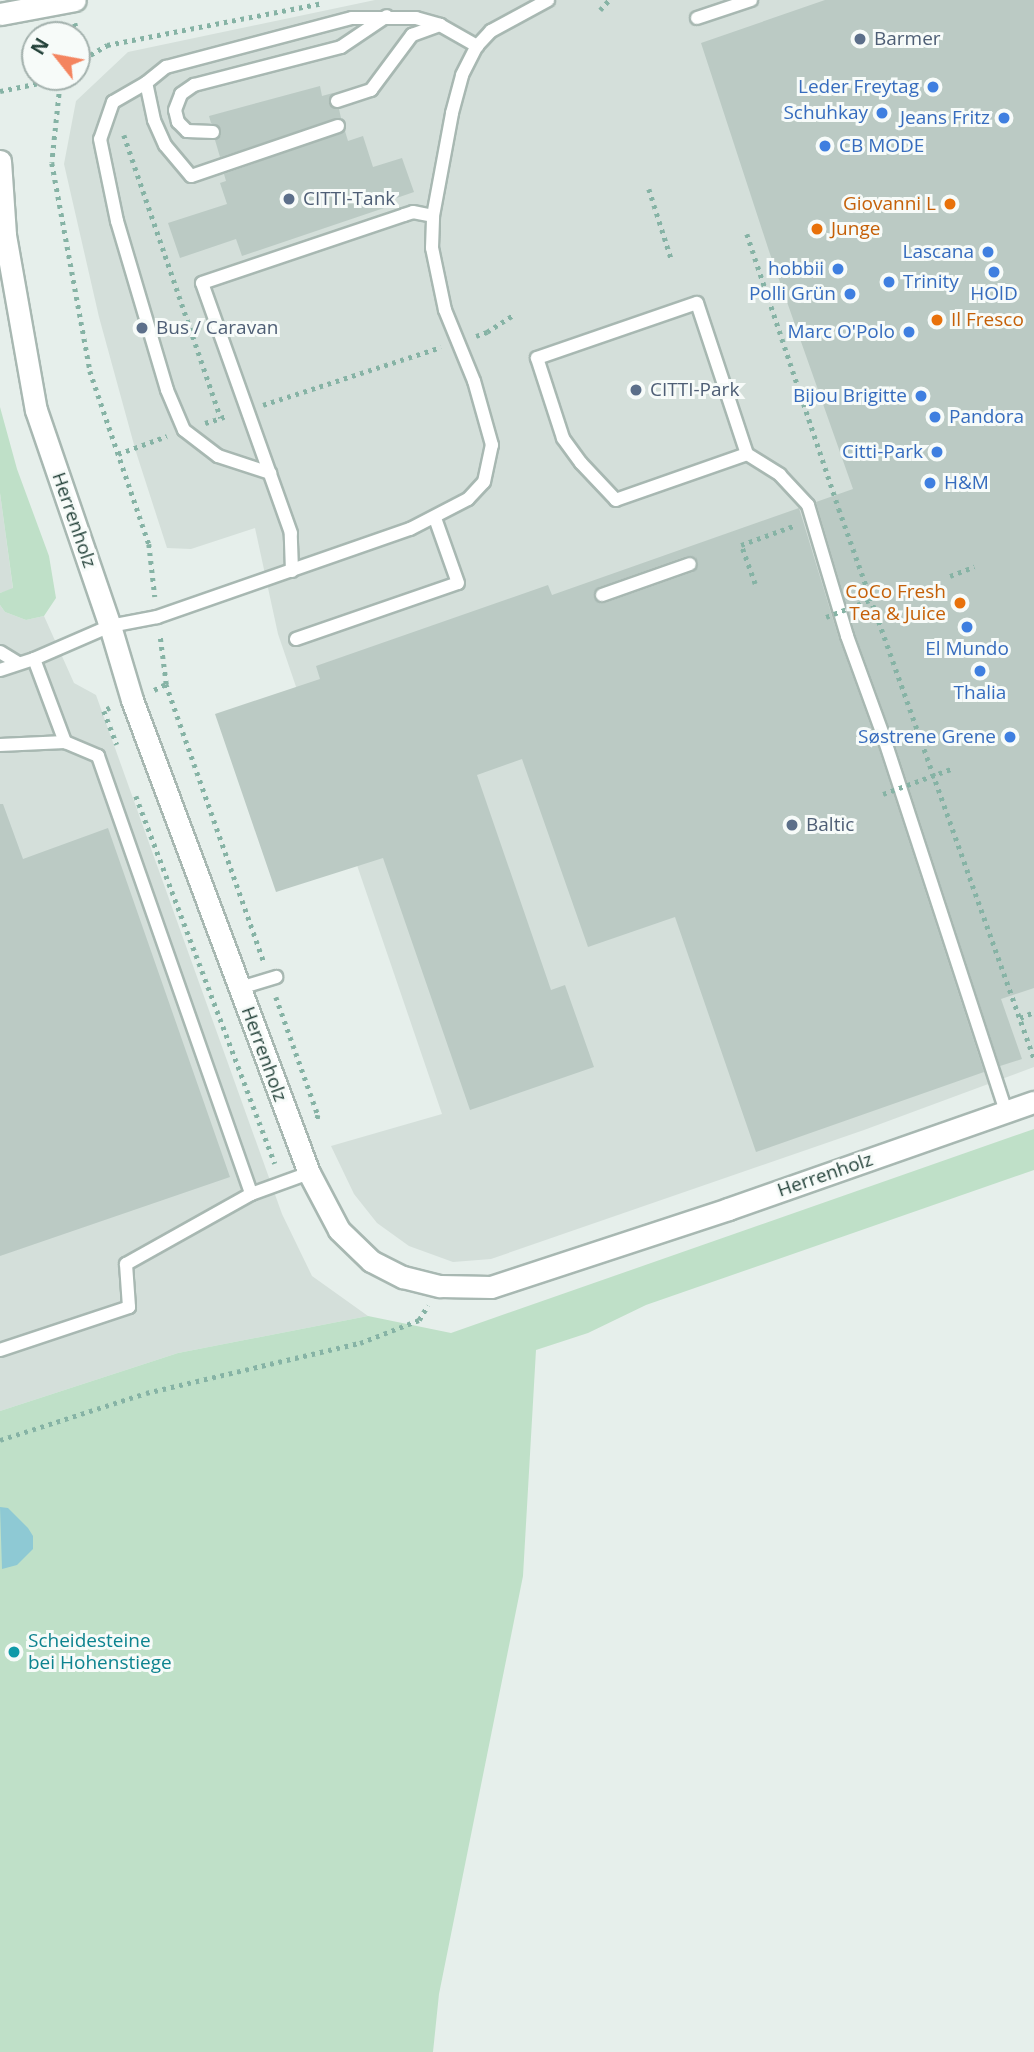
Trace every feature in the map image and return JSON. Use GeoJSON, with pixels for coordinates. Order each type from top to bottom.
{"type":"FeatureCollection","features":[{"type":"Feature","properties":{"kind":"street"},"geometry":{"type":"LineString","coordinates":[[0,14],[73,0]]}},
{"type":"Feature","properties":{"kind":"street","name":"Herrenholz"},"geometry":{"type":"LineString","coordinates":[[0,161],[5,235],[36,410],[110,626],[132,700],[309,1173],[339,1230],[371,1261],[403,1277],[440,1286],[491,1287],[1034,1102]]}},
{"type":"Feature","properties":{"kind":"lane"},"geometry":{"type":"LineString","coordinates":[[0,670],[34,659],[110,626],[157,617],[435,518],[468,499],[484,482],[492,445],[445,310],[435,264],[433,216],[452,113],[462,75],[477,46],[491,31],[548,0]]}},
{"type":"Feature","properties":{"kind":"lane"},"geometry":{"type":"LineString","coordinates":[[697,18],[751,0]]}},
{"type":"Feature","properties":{"kind":"lane"},"geometry":{"type":"LineString","coordinates":[[213,132],[187,131],[178,122],[175,110],[181,94],[194,85],[341,47],[387,16]]}},
{"type":"Feature","properties":{"kind":"lane"},"geometry":{"type":"LineString","coordinates":[[270,473],[218,456],[184,429],[167,390],[117,221],[100,139],[113,102],[146,83],[166,67],[352,18],[416,18],[440,25],[477,46]]}},
{"type":"Feature","properties":{"kind":"lane"},"geometry":{"type":"LineString","coordinates":[[337,101],[371,90],[412,35],[440,25]]}},
{"type":"Feature","properties":{"kind":"lane"},"geometry":{"type":"LineString","coordinates":[[146,83],[154,120],[165,145],[191,176],[338,127]]}},
{"type":"Feature","properties":{"kind":"lane"},"geometry":{"type":"LineString","coordinates":[[292,571],[291,533],[202,283],[413,212],[433,216]]}},
{"type":"Feature","properties":{"kind":"lane"},"geometry":{"type":"LineString","coordinates":[[747,454],[616,500],[563,438],[537,358],[696,303],[747,454],[780,475],[808,505],[847,636],[883,735],[1006,1112]]}},
{"type":"Feature","properties":{"kind":"lane"},"geometry":{"type":"LineString","coordinates":[[296,639],[458,583],[435,518]]}},
{"type":"Feature","properties":{"kind":"lane"},"geometry":{"type":"LineString","coordinates":[[602,595],[690,564]]}},
{"type":"Feature","properties":{"kind":"lane"},"geometry":{"type":"LineString","coordinates":[[0,652],[18,663]]}},
{"type":"Feature","properties":{"kind":"lane"},"geometry":{"type":"LineString","coordinates":[[34,659],[65,742]]}},
{"type":"Feature","properties":{"kind":"lane"},"geometry":{"type":"LineString","coordinates":[[0,745],[65,742],[98,755],[251,1194]]}},
{"type":"Feature","properties":{"kind":"lane"},"geometry":{"type":"LineString","coordinates":[[240,988],[273,977]]}},
{"type":"Feature","properties":{"kind":"lane"},"geometry":{"type":"LineString","coordinates":[[0,1350],[129,1307],[126,1264],[251,1194],[309,1173]]}},
{"type":"Feature","properties":{"kind":"path"},"geometry":{"type":"LineString","coordinates":[[73,0],[77,21]]}},
{"type":"Feature","properties":{"kind":"path"},"geometry":{"type":"LineString","coordinates":[[91,54],[107,45],[337,0]]}},
{"type":"Feature","properties":{"kind":"path"},"geometry":{"type":"LineString","coordinates":[[600,10],[609,0]]}},
{"type":"Feature","properties":{"kind":"path"},"geometry":{"type":"LineString","coordinates":[[0,92],[21,87]]}},
{"type":"Feature","properties":{"kind":"path"},"geometry":{"type":"LineString","coordinates":[[59,91],[52,163],[87,358],[149,544],[166,684],[273,977],[318,1115],[316,1128]]}},
{"type":"Feature","properties":{"kind":"path"},"geometry":{"type":"LineString","coordinates":[[123,135],[221,418],[487,332],[512,316]]}},
{"type":"Feature","properties":{"kind":"path"},"geometry":{"type":"LineString","coordinates":[[649,190],[672,261]]}},
{"type":"Feature","properties":{"kind":"path"},"geometry":{"type":"LineString","coordinates":[[747,234],[839,509],[1034,1058]]}},
{"type":"Feature","properties":{"kind":"path"},"geometry":{"type":"LineString","coordinates":[[755,584],[741,545],[839,509]]}},
{"type":"Feature","properties":{"kind":"path"},"geometry":{"type":"LineString","coordinates":[[950,576],[974,567]]}},
{"type":"Feature","properties":{"kind":"path"},"geometry":{"type":"LineString","coordinates":[[826,617],[890,592]]}},
{"type":"Feature","properties":{"kind":"path"},"geometry":{"type":"LineString","coordinates":[[118,750],[104,711],[166,684]]}},
{"type":"Feature","properties":{"kind":"path"},"geometry":{"type":"LineString","coordinates":[[883,794],[951,769]]}},
{"type":"Feature","properties":{"kind":"path"},"geometry":{"type":"LineString","coordinates":[[133,789],[281,1181]]}},
{"type":"Feature","properties":{"kind":"path"},"geometry":{"type":"LineString","coordinates":[[1020,1018],[1034,1012]]}},
{"type":"Feature","properties":{"kind":"path"},"geometry":{"type":"LineString","coordinates":[[0,1440],[146,1393],[360,1343],[419,1320]]}},
{"type":"Feature","properties":{"kind":"shaded area"},"geometry":{"type":"Polygon","coordinates":[[[375,0],[1034,0],[1034,1067],[864,1130],[491,1259],[453,1262],[409,1246],[377,1223],[354,1194],[331,1146],[442,1114],[278,634],[255,528],[191,549],[167,548],[136,452],[99,317],[64,164],[76,101],[87,91],[91,91],[91,87],[128,52],[375,0]]]}},
{"type":"Feature","properties":{"kind":"shaded area"},"geometry":{"type":"Polygon","coordinates":[[[0,493],[13,589],[0,593],[0,493]]]}},
{"type":"Feature","properties":{"kind":"shaded area"},"geometry":{"type":"Polygon","coordinates":[[[0,605],[5,612],[26,620],[44,616],[74,683],[96,695],[282,1214],[312,1276],[368,1316],[178,1353],[0,1411],[0,605]]]}},
{"type":"Feature","properties":{"kind":"green space"},"geometry":{"type":"Polygon","coordinates":[[[0,407],[17,469],[49,556],[56,598],[44,616],[26,620],[5,612],[0,605],[0,593],[13,588],[0,493],[0,407]]]}},
{"type":"Feature","properties":{"kind":"green space"},"geometry":{"type":"Polygon","coordinates":[[[1034,1129],[1034,1170],[646,1305],[588,1333],[536,1350],[523,1576],[439,1994],[433,2052],[0,2052],[0,1411],[178,1353],[368,1316],[451,1333],[1034,1129]]]}},
{"type":"Feature","properties":{"kind":"water"},"geometry":{"type":"Polygon","coordinates":[[[0,1507],[8,1508],[33,1536],[33,1549],[17,1565],[2,1569],[0,1507]]]}},
{"type":"Feature","properties":{"kind":"building","name":"Citti-Park"},"geometry":{"type":"Polygon","coordinates":[[[825,0],[1034,0],[1034,988],[1001,999],[1022,1059],[1000,1066],[891,732],[855,633],[816,502],[853,489],[769,251],[701,43],[825,0]]]}},
{"type":"Feature","properties":{"kind":"building"},"geometry":{"type":"Polygon","coordinates":[[[320,86],[322,96],[333,93],[329,104],[339,109],[341,118],[220,157],[215,140],[221,136],[221,129],[211,123],[209,116],[320,86]]]}},
{"type":"Feature","properties":{"kind":"building"},"geometry":{"type":"Polygon","coordinates":[[[345,131],[348,141],[363,136],[373,167],[402,158],[414,192],[385,202],[387,207],[242,256],[236,239],[180,258],[168,223],[227,204],[220,183],[226,181],[224,174],[345,131]]]}},
{"type":"Feature","properties":{"kind":"building"},"geometry":{"type":"Polygon","coordinates":[[[799,508],[839,639],[875,738],[984,1072],[756,1152],[675,917],[588,947],[522,759],[477,775],[551,990],[565,985],[594,1067],[470,1110],[383,858],[276,892],[215,714],[320,679],[316,666],[548,585],[552,595],[799,508]],[[687,556],[599,587],[594,593],[594,599],[605,603],[693,572],[698,562],[695,557],[687,556]]]}},
{"type":"Feature","properties":{"kind":"building"},"geometry":{"type":"Polygon","coordinates":[[[0,804],[3,804],[23,859],[108,828],[230,1177],[0,1256],[0,804]]]}},
{"type":"Feature","properties":{"kind":"place","name":"Barmer"},"geometry":{"type":"Point","coordinates":[860,39]}},
{"type":"Feature","properties":{"kind":"place","name":"Leder Freytag"},"geometry":{"type":"Point","coordinates":[933,87]}},
{"type":"Feature","properties":{"kind":"place","name":"Schuhkay"},"geometry":{"type":"Point","coordinates":[882,113]}},
{"type":"Feature","properties":{"kind":"place","name":"Jeans Fritz"},"geometry":{"type":"Point","coordinates":[1004,118]}},
{"type":"Feature","properties":{"kind":"place","name":"CB MODE"},"geometry":{"type":"Point","coordinates":[825,146]}},
{"type":"Feature","properties":{"kind":"place","name":"CITTI-Tank"},"geometry":{"type":"Point","coordinates":[289,199]}},
{"type":"Feature","properties":{"kind":"place","name":"Giovanni L"},"geometry":{"type":"Point","coordinates":[950,204]}},
{"type":"Feature","properties":{"kind":"place","name":"Junge"},"geometry":{"type":"Point","coordinates":[817,229]}},
{"type":"Feature","properties":{"kind":"place","name":"Lascana"},"geometry":{"type":"Point","coordinates":[988,252]}},
{"type":"Feature","properties":{"kind":"place","name":"hobbii"},"geometry":{"type":"Point","coordinates":[838,269]}},
{"type":"Feature","properties":{"kind":"place","name":"HOlD"},"geometry":{"type":"Point","coordinates":[994,272]}},
{"type":"Feature","properties":{"kind":"place","name":"Trinity"},"geometry":{"type":"Point","coordinates":[889,282]}},
{"type":"Feature","properties":{"kind":"place","name":"Polli Grün"},"geometry":{"type":"Point","coordinates":[850,294]}},
{"type":"Feature","properties":{"kind":"place","name":"Il Fresco"},"geometry":{"type":"Point","coordinates":[937,320]}},
{"type":"Feature","properties":{"kind":"place","name":"Bus / Caravan"},"geometry":{"type":"Point","coordinates":[142,328]}},
{"type":"Feature","properties":{"kind":"place","name":"Marc O'Polo"},"geometry":{"type":"Point","coordinates":[909,332]}},
{"type":"Feature","properties":{"kind":"place","name":"CITTI-Park"},"geometry":{"type":"Point","coordinates":[636,390]}},
{"type":"Feature","properties":{"kind":"place","name":"Bijou Brigitte"},"geometry":{"type":"Point","coordinates":[921,396]}},
{"type":"Feature","properties":{"kind":"place","name":"Pandora"},"geometry":{"type":"Point","coordinates":[935,417]}},
{"type":"Feature","properties":{"kind":"place","name":"Citti-Park"},"geometry":{"type":"Point","coordinates":[937,452]}},
{"type":"Feature","properties":{"kind":"place","name":"H&M"},"geometry":{"type":"Point","coordinates":[930,483]}},
{"type":"Feature","properties":{"kind":"place","name":"CoCo Fresh Tea & Juice"},"geometry":{"type":"Point","coordinates":[960,603]}},
{"type":"Feature","properties":{"kind":"place","name":"El Mundo"},"geometry":{"type":"Point","coordinates":[967,627]}},
{"type":"Feature","properties":{"kind":"place","name":"Thalia"},"geometry":{"type":"Point","coordinates":[980,671]}},
{"type":"Feature","properties":{"kind":"place","name":"Søstrene Grene"},"geometry":{"type":"Point","coordinates":[1010,737]}},
{"type":"Feature","properties":{"kind":"place","name":"Baltic"},"geometry":{"type":"Point","coordinates":[792,825]}},
{"type":"Feature","properties":{"kind":"place","name":"Scheidesteine bei Hohenstiege"},"geometry":{"type":"Point","coordinates":[14,1652]}}]}
